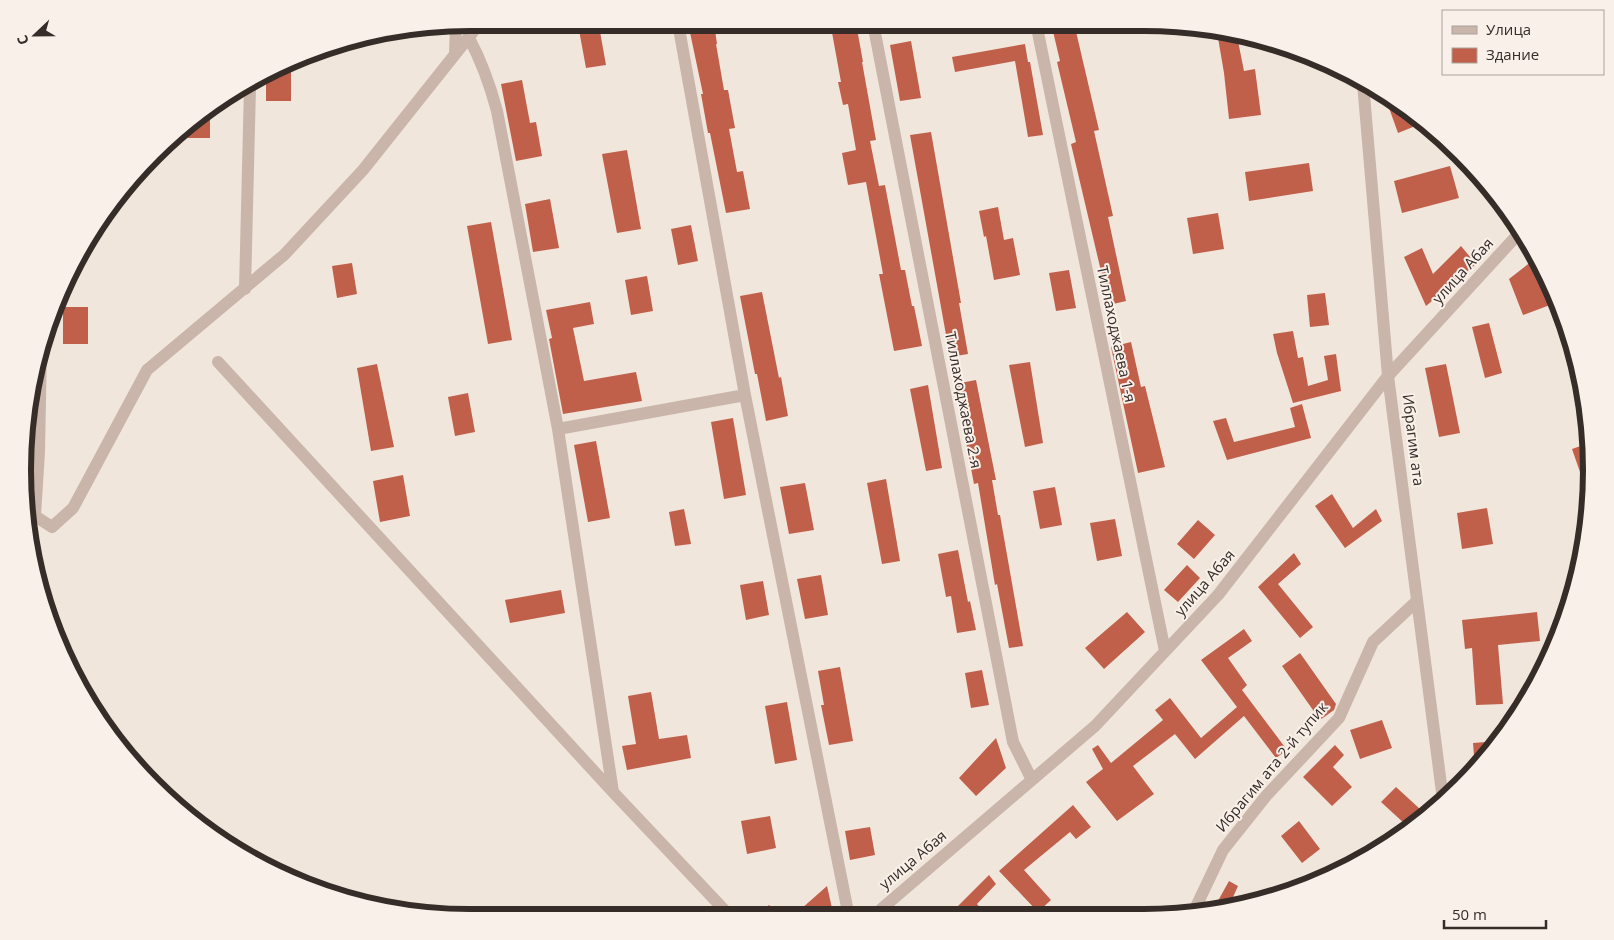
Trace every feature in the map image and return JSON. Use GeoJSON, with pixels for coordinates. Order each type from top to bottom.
{"type":"FeatureCollection","features":[{"type":"Feature","properties":{"kind":"street"},"geometry":{"type":"LineString","coordinates":[[456,31],[456,54]]}},
{"type":"Feature","properties":{"kind":"street"},"geometry":{"type":"LineString","coordinates":[[40,386],[39,452],[35,516],[52,527],[73,508],[147,370],[284,255],[364,170],[474,31]]}},
{"type":"Feature","properties":{"kind":"street"},"geometry":{"type":"LineString","coordinates":[[679,31],[746,395],[849,909]]}},
{"type":"Feature","properties":{"kind":"street","name":"Тиллаходжаева 2-я"},"geometry":{"type":"LineString","coordinates":[[875,31],[1013,742],[1032,780]]}},
{"type":"Feature","properties":{"kind":"street","name":"Тиллаходжаева 1-я"},"geometry":{"type":"LineString","coordinates":[[1038,31],[1166,651]]}},
{"type":"Feature","properties":{"kind":"street"},"geometry":{"type":"LineString","coordinates":[[469,38],[487,75],[497,111],[558,429],[614,792]]}},
{"type":"Feature","properties":{"kind":"street","name":"Ибрагим ата"},"geometry":{"type":"LineString","coordinates":[[1364,90],[1388,376],[1442,792]]}},
{"type":"Feature","properties":{"kind":"street"},"geometry":{"type":"LineString","coordinates":[[244,289],[250,91]]}},
{"type":"Feature","properties":{"kind":"street","name":"улица Абая"},"geometry":{"type":"LineString","coordinates":[[880,909],[1095,726],[1166,651],[1218,595],[1388,376],[1516,237]]}},
{"type":"Feature","properties":{"kind":"street"},"geometry":{"type":"LineString","coordinates":[[218,362],[614,792],[725,909]]}},
{"type":"Feature","properties":{"kind":"street"},"geometry":{"type":"LineString","coordinates":[[558,429],[746,395]]}},
{"type":"Feature","properties":{"kind":"street","name":"Ибрагим ата 2-й тупик"},"geometry":{"type":"LineString","coordinates":[[1197,905],[1223,850],[1266,796],[1339,718],[1372,642],[1417,601]]}},
{"type":"Feature","properties":{"kind":"building"},"geometry":{"type":"Polygon","coordinates":[[[579,31],[600,31],[606,65],[586,68],[579,31]]]}},
{"type":"Feature","properties":{"kind":"building"},"geometry":{"type":"Polygon","coordinates":[[[690,31],[715,31],[724,90],[728,90],[735,128],[729,129],[737,172],[743,171],[750,209],[726,213],[710,133],[708,133],[701,94],[703,94],[690,31]]]}},
{"type":"Feature","properties":{"kind":"building"},"geometry":{"type":"Polygon","coordinates":[[[832,31],[857,31],[876,140],[870,141],[879,186],[885,185],[901,270],[905,270],[922,346],[894,351],[879,274],[883,274],[866,182],[848,185],[842,153],[856,150],[848,104],[843,105],[838,82],[841,82],[832,31]]]}},
{"type":"Feature","properties":{"kind":"building"},"geometry":{"type":"Polygon","coordinates":[[[1053,31],[1076,31],[1099,130],[1094,131],[1113,216],[1108,217],[1126,301],[1109,305],[1071,144],[1076,142],[1057,62],[1060,61],[1053,31]]]}},
{"type":"Feature","properties":{"kind":"building"},"geometry":{"type":"Polygon","coordinates":[[[1218,38],[1238,42],[1244,71],[1255,69],[1261,115],[1229,119],[1218,38]]]}},
{"type":"Feature","properties":{"kind":"building"},"geometry":{"type":"Polygon","coordinates":[[[911,41],[921,98],[900,101],[890,45],[911,41]]]}},
{"type":"Feature","properties":{"kind":"building"},"geometry":{"type":"Polygon","coordinates":[[[1025,44],[1043,135],[1028,137],[1015,61],[955,72],[952,57],[1025,44]]]}},
{"type":"Feature","properties":{"kind":"building"},"geometry":{"type":"Polygon","coordinates":[[[291,70],[291,101],[266,101],[266,82],[291,70]]]}},
{"type":"Feature","properties":{"kind":"building"},"geometry":{"type":"Polygon","coordinates":[[[522,80],[530,123],[536,122],[542,156],[516,161],[501,84],[522,80]]]}},
{"type":"Feature","properties":{"kind":"building"},"geometry":{"type":"Polygon","coordinates":[[[1388,105],[1411,122],[1413,127],[1398,133],[1388,105]]]}},
{"type":"Feature","properties":{"kind":"building"},"geometry":{"type":"Polygon","coordinates":[[[210,117],[210,138],[188,138],[188,134],[210,117]]]}},
{"type":"Feature","properties":{"kind":"building"},"geometry":{"type":"Polygon","coordinates":[[[931,132],[968,354],[950,357],[910,135],[931,132]]]}},
{"type":"Feature","properties":{"kind":"building"},"geometry":{"type":"Polygon","coordinates":[[[627,150],[641,229],[617,233],[602,154],[627,150]]]}},
{"type":"Feature","properties":{"kind":"building"},"geometry":{"type":"Polygon","coordinates":[[[1309,163],[1313,191],[1249,201],[1245,172],[1309,163]]]}},
{"type":"Feature","properties":{"kind":"building"},"geometry":{"type":"Polygon","coordinates":[[[1450,166],[1459,198],[1402,213],[1394,181],[1450,166]]]}},
{"type":"Feature","properties":{"kind":"building"},"geometry":{"type":"Polygon","coordinates":[[[550,199],[559,248],[533,252],[525,204],[550,199]]]}},
{"type":"Feature","properties":{"kind":"building"},"geometry":{"type":"Polygon","coordinates":[[[998,207],[1004,240],[1013,238],[1020,275],[994,280],[986,236],[984,237],[979,211],[998,207]]]}},
{"type":"Feature","properties":{"kind":"building"},"geometry":{"type":"Polygon","coordinates":[[[1218,213],[1224,249],[1193,254],[1187,218],[1218,213]]]}},
{"type":"Feature","properties":{"kind":"building"},"geometry":{"type":"Polygon","coordinates":[[[491,222],[512,340],[488,344],[467,226],[491,222]]]}},
{"type":"Feature","properties":{"kind":"building"},"geometry":{"type":"Polygon","coordinates":[[[691,225],[698,261],[678,265],[671,229],[691,225]]]}},
{"type":"Feature","properties":{"kind":"building"},"geometry":{"type":"Polygon","coordinates":[[[1461,246],[1476,264],[1426,306],[1404,257],[1422,248],[1433,274],[1461,246]]]}},
{"type":"Feature","properties":{"kind":"building"},"geometry":{"type":"Polygon","coordinates":[[[1530,262],[1550,305],[1523,315],[1509,279],[1530,262]]]}},
{"type":"Feature","properties":{"kind":"building"},"geometry":{"type":"Polygon","coordinates":[[[352,263],[357,294],[337,298],[332,266],[352,263]]]}},
{"type":"Feature","properties":{"kind":"building"},"geometry":{"type":"Polygon","coordinates":[[[1069,270],[1076,308],[1056,311],[1049,273],[1069,270]]]}},
{"type":"Feature","properties":{"kind":"building"},"geometry":{"type":"Polygon","coordinates":[[[647,276],[653,311],[631,315],[625,280],[647,276]]]}},
{"type":"Feature","properties":{"kind":"building"},"geometry":{"type":"Polygon","coordinates":[[[762,292],[788,416],[766,421],[740,296],[762,292]]]}},
{"type":"Feature","properties":{"kind":"building"},"geometry":{"type":"Polygon","coordinates":[[[1325,293],[1329,325],[1310,327],[1307,295],[1325,293]]]}},
{"type":"Feature","properties":{"kind":"building"},"geometry":{"type":"Polygon","coordinates":[[[590,302],[594,324],[573,328],[584,381],[636,372],[642,401],[563,414],[549,339],[552,338],[546,310],[590,302]]]}},
{"type":"Feature","properties":{"kind":"building"},"geometry":{"type":"Polygon","coordinates":[[[63,307],[88,307],[88,344],[63,344],[63,307]]]}},
{"type":"Feature","properties":{"kind":"building"},"geometry":{"type":"Polygon","coordinates":[[[1489,323],[1502,373],[1485,378],[1472,327],[1489,323]]]}},
{"type":"Feature","properties":{"kind":"building"},"geometry":{"type":"Polygon","coordinates":[[[1293,331],[1298,358],[1303,357],[1308,386],[1328,380],[1324,356],[1336,354],[1341,391],[1293,403],[1273,334],[1293,331]]]}},
{"type":"Feature","properties":{"kind":"building"},"geometry":{"type":"Polygon","coordinates":[[[1131,342],[1141,387],[1145,386],[1165,467],[1138,473],[1111,347],[1131,342]]]}},
{"type":"Feature","properties":{"kind":"building"},"geometry":{"type":"Polygon","coordinates":[[[1030,362],[1043,443],[1025,447],[1009,365],[1030,362]]]}},
{"type":"Feature","properties":{"kind":"building"},"geometry":{"type":"Polygon","coordinates":[[[377,364],[394,447],[371,451],[357,368],[377,364]]]}},
{"type":"Feature","properties":{"kind":"building"},"geometry":{"type":"Polygon","coordinates":[[[1446,364],[1460,433],[1439,437],[1425,368],[1446,364]]]}},
{"type":"Feature","properties":{"kind":"building"},"geometry":{"type":"Polygon","coordinates":[[[976,380],[996,480],[992,480],[1023,646],[1009,648],[997,584],[995,585],[978,483],[974,484],[955,384],[976,380]]]}},
{"type":"Feature","properties":{"kind":"building"},"geometry":{"type":"Polygon","coordinates":[[[928,385],[942,468],[926,471],[910,389],[928,385]]]}},
{"type":"Feature","properties":{"kind":"building"},"geometry":{"type":"Polygon","coordinates":[[[468,393],[475,432],[455,436],[448,397],[468,393]]]}},
{"type":"Feature","properties":{"kind":"building"},"geometry":{"type":"Polygon","coordinates":[[[1302,404],[1311,438],[1227,460],[1213,421],[1226,418],[1234,442],[1295,427],[1290,408],[1302,404]]]}},
{"type":"Feature","properties":{"kind":"building"},"geometry":{"type":"Polygon","coordinates":[[[733,418],[746,495],[724,499],[711,422],[733,418]]]}},
{"type":"Feature","properties":{"kind":"building"},"geometry":{"type":"Polygon","coordinates":[[[596,441],[610,518],[588,522],[574,445],[596,441]]]}},
{"type":"Feature","properties":{"kind":"building"},"geometry":{"type":"Polygon","coordinates":[[[1582,445],[1583,480],[1572,449],[1582,445]]]}},
{"type":"Feature","properties":{"kind":"building"},"geometry":{"type":"Polygon","coordinates":[[[403,475],[410,516],[380,522],[373,481],[403,475]]]}},
{"type":"Feature","properties":{"kind":"building"},"geometry":{"type":"Polygon","coordinates":[[[886,479],[900,561],[882,564],[867,483],[886,479]]]}},
{"type":"Feature","properties":{"kind":"building"},"geometry":{"type":"Polygon","coordinates":[[[805,483],[814,530],[789,534],[780,487],[805,483]]]}},
{"type":"Feature","properties":{"kind":"building"},"geometry":{"type":"Polygon","coordinates":[[[1055,487],[1062,525],[1040,529],[1033,491],[1055,487]]]}},
{"type":"Feature","properties":{"kind":"building"},"geometry":{"type":"Polygon","coordinates":[[[1332,494],[1353,528],[1376,509],[1382,521],[1345,548],[1315,506],[1332,494]]]}},
{"type":"Feature","properties":{"kind":"building"},"geometry":{"type":"Polygon","coordinates":[[[1487,508],[1493,544],[1462,549],[1457,513],[1487,508]]]}},
{"type":"Feature","properties":{"kind":"building"},"geometry":{"type":"Polygon","coordinates":[[[684,509],[691,544],[675,546],[669,512],[684,509]]]}},
{"type":"Feature","properties":{"kind":"building"},"geometry":{"type":"Polygon","coordinates":[[[1115,519],[1122,556],[1097,561],[1090,523],[1115,519]]]}},
{"type":"Feature","properties":{"kind":"building"},"geometry":{"type":"Polygon","coordinates":[[[1198,520],[1215,535],[1194,559],[1177,544],[1198,520]]]}},
{"type":"Feature","properties":{"kind":"building"},"geometry":{"type":"Polygon","coordinates":[[[958,550],[968,602],[970,601],[976,630],[957,633],[951,596],[946,597],[938,554],[958,550]]]}},
{"type":"Feature","properties":{"kind":"building"},"geometry":{"type":"Polygon","coordinates":[[[1294,553],[1301,564],[1278,584],[1313,627],[1300,638],[1258,587],[1294,553]]]}},
{"type":"Feature","properties":{"kind":"building"},"geometry":{"type":"Polygon","coordinates":[[[1187,565],[1200,578],[1178,602],[1164,590],[1187,565]]]}},
{"type":"Feature","properties":{"kind":"building"},"geometry":{"type":"Polygon","coordinates":[[[821,575],[828,615],[805,619],[797,579],[821,575]]]}},
{"type":"Feature","properties":{"kind":"building"},"geometry":{"type":"Polygon","coordinates":[[[763,581],[769,615],[746,620],[740,585],[763,581]]]}},
{"type":"Feature","properties":{"kind":"building"},"geometry":{"type":"Polygon","coordinates":[[[561,590],[565,613],[510,623],[505,600],[561,590]]]}},
{"type":"Feature","properties":{"kind":"building"},"geometry":{"type":"Polygon","coordinates":[[[1127,612],[1145,632],[1104,669],[1085,648],[1127,612]]]}},
{"type":"Feature","properties":{"kind":"building"},"geometry":{"type":"Polygon","coordinates":[[[1537,612],[1540,641],[1498,645],[1503,704],[1476,705],[1472,648],[1465,649],[1462,620],[1537,612]]]}},
{"type":"Feature","properties":{"kind":"building"},"geometry":{"type":"Polygon","coordinates":[[[1244,629],[1252,641],[1228,658],[1247,685],[1242,690],[1287,750],[1276,758],[1244,716],[1195,759],[1175,734],[1133,766],[1154,794],[1117,821],[1086,782],[1103,769],[1092,749],[1098,745],[1111,763],[1163,720],[1155,710],[1170,698],[1201,738],[1237,707],[1201,660],[1244,629]]]}},
{"type":"Feature","properties":{"kind":"building"},"geometry":{"type":"Polygon","coordinates":[[[1300,653],[1336,704],[1334,710],[1320,720],[1282,666],[1300,653]]]}},
{"type":"Feature","properties":{"kind":"building"},"geometry":{"type":"Polygon","coordinates":[[[840,667],[853,741],[829,745],[821,705],[824,705],[818,671],[840,667]]]}},
{"type":"Feature","properties":{"kind":"building"},"geometry":{"type":"Polygon","coordinates":[[[982,670],[989,705],[971,708],[965,673],[982,670]]]}},
{"type":"Feature","properties":{"kind":"building"},"geometry":{"type":"Polygon","coordinates":[[[651,692],[659,739],[687,735],[691,758],[627,770],[622,746],[636,744],[628,696],[651,692]]]}},
{"type":"Feature","properties":{"kind":"building"},"geometry":{"type":"Polygon","coordinates":[[[787,702],[797,760],[775,764],[765,706],[787,702]]]}},
{"type":"Feature","properties":{"kind":"building"},"geometry":{"type":"Polygon","coordinates":[[[1382,720],[1392,748],[1360,759],[1350,730],[1382,720]]]}},
{"type":"Feature","properties":{"kind":"building"},"geometry":{"type":"Polygon","coordinates":[[[996,738],[1006,768],[976,796],[959,778],[996,738]]]}},
{"type":"Feature","properties":{"kind":"building"},"geometry":{"type":"Polygon","coordinates":[[[1488,742],[1474,759],[1473,743],[1488,742]]]}},
{"type":"Feature","properties":{"kind":"building"},"geometry":{"type":"Polygon","coordinates":[[[1335,745],[1344,755],[1333,767],[1352,787],[1332,806],[1303,777],[1335,745]]]}},
{"type":"Feature","properties":{"kind":"building"},"geometry":{"type":"Polygon","coordinates":[[[1396,787],[1420,809],[1404,823],[1381,802],[1396,787]]]}},
{"type":"Feature","properties":{"kind":"building"},"geometry":{"type":"Polygon","coordinates":[[[1073,805],[1091,827],[1076,839],[1070,832],[1024,870],[1051,900],[1041,909],[1035,909],[999,871],[1073,805]]]}},
{"type":"Feature","properties":{"kind":"building"},"geometry":{"type":"Polygon","coordinates":[[[770,816],[776,848],[747,854],[741,821],[770,816]]]}},
{"type":"Feature","properties":{"kind":"building"},"geometry":{"type":"Polygon","coordinates":[[[1299,821],[1320,849],[1302,863],[1281,836],[1299,821]]]}},
{"type":"Feature","properties":{"kind":"building"},"geometry":{"type":"Polygon","coordinates":[[[870,827],[875,855],[850,860],[845,831],[870,827]]]}},
{"type":"Feature","properties":{"kind":"building"},"geometry":{"type":"Polygon","coordinates":[[[989,875],[996,884],[977,904],[981,909],[955,909],[989,875]]]}},
{"type":"Feature","properties":{"kind":"building"},"geometry":{"type":"Polygon","coordinates":[[[1229,881],[1238,886],[1232,900],[1217,902],[1229,881]]]}},
{"type":"Feature","properties":{"kind":"building"},"geometry":{"type":"Polygon","coordinates":[[[827,886],[832,909],[801,909],[827,886]]]}},
{"type":"Feature","properties":{"kind":"building"},"geometry":{"type":"Polygon","coordinates":[[[769,905],[774,909],[764,909],[769,905]]]}}]}
